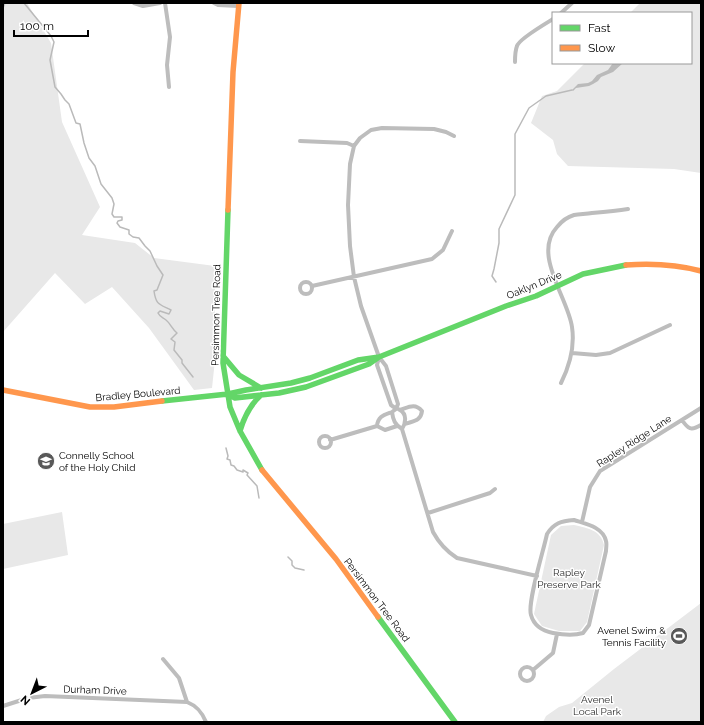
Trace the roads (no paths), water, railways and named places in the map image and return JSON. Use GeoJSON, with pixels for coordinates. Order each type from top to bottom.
{"type":"FeatureCollection","features":[{"type":"Feature","properties":{"kind":"main road","name":"Persimmon Tree Road"},"geometry":{"type":"LineString","coordinates":[[238,4],[233,72],[223,356],[230,407],[240,431],[259,466],[336,559],[455,722]]}},
{"type":"Feature","properties":{"kind":"main road","name":"Oaklyn Drive"},"geometry":{"type":"LineString","coordinates":[[228,394],[235,398],[306,387],[369,364],[379,357],[558,286],[583,274],[621,265],[651,263],[682,266],[701,271]]}},
{"type":"Feature","properties":{"kind":"main road"},"geometry":{"type":"LineString","coordinates":[[223,356],[230,368],[244,380],[261,388]]}},
{"type":"Feature","properties":{"kind":"main road","name":"Oaklyn Drive"},"geometry":{"type":"LineString","coordinates":[[228,394],[301,381],[366,357],[379,357]]}},
{"type":"Feature","properties":{"kind":"main road","name":"Bradley Boulevard"},"geometry":{"type":"LineString","coordinates":[[3,390],[90,406],[114,407],[228,394]]}},
{"type":"Feature","properties":{"kind":"main road"},"geometry":{"type":"LineString","coordinates":[[240,431],[245,415],[251,405],[261,395]]}},
{"type":"Feature","properties":{"kind":"street"},"geometry":{"type":"LineString","coordinates":[[134,3],[143,6],[160,3]]}},
{"type":"Feature","properties":{"kind":"street"},"geometry":{"type":"LineString","coordinates":[[165,3],[170,37],[167,65],[169,87]]}},
{"type":"Feature","properties":{"kind":"street"},"geometry":{"type":"LineString","coordinates":[[214,3],[218,5],[238,4]]}},
{"type":"Feature","properties":{"kind":"street"},"geometry":{"type":"LineString","coordinates":[[562,12],[572,3]]}},
{"type":"Feature","properties":{"kind":"street"},"geometry":{"type":"LineString","coordinates":[[515,62],[519,42],[524,37],[552,20]]}},
{"type":"Feature","properties":{"kind":"street"},"geometry":{"type":"LineString","coordinates":[[454,136],[434,129],[382,128],[371,130],[354,146],[350,164],[348,205],[350,246],[354,277],[361,306],[379,357],[386,366],[398,404],[393,420],[397,426],[402,429],[433,532],[438,542],[447,552],[457,558],[537,576]]}},
{"type":"Feature","properties":{"kind":"street"},"geometry":{"type":"LineString","coordinates":[[300,141],[347,143],[354,146]]}},
{"type":"Feature","properties":{"kind":"street"},"geometry":{"type":"LineString","coordinates":[[561,383],[568,368],[574,344],[572,326],[548,257],[548,243],[553,231],[561,222],[573,215],[628,209]]}},
{"type":"Feature","properties":{"kind":"street"},"geometry":{"type":"LineString","coordinates":[[312,286],[432,259],[443,250],[452,231]]}},
{"type":"Feature","properties":{"kind":"street"},"geometry":{"type":"LineString","coordinates":[[572,353],[610,353],[670,325]]}},
{"type":"Feature","properties":{"kind":"street"},"geometry":{"type":"LineString","coordinates":[[379,357],[377,365],[391,405],[405,416],[405,424],[402,429]]}},
{"type":"Feature","properties":{"kind":"street"},"geometry":{"type":"LineString","coordinates":[[377,426],[377,420],[380,417],[396,410],[414,406],[418,407],[422,411],[418,420],[405,424]]}},
{"type":"Feature","properties":{"kind":"street","name":"Rapley Ridge Lane"},"geometry":{"type":"LineString","coordinates":[[582,522],[590,487],[594,478],[600,471],[701,408]]}},
{"type":"Feature","properties":{"kind":"street","name":"Rapley Ridge Lane"},"geometry":{"type":"LineString","coordinates":[[682,420],[690,429],[695,429],[701,425]]}},
{"type":"Feature","properties":{"kind":"street"},"geometry":{"type":"LineString","coordinates":[[330,440],[377,426],[385,430],[397,426]]}},
{"type":"Feature","properties":{"kind":"street"},"geometry":{"type":"LineString","coordinates":[[428,513],[490,493],[495,489]]}},
{"type":"Feature","properties":{"kind":"street"},"geometry":{"type":"LineString","coordinates":[[574,520],[582,522],[594,526],[602,533],[606,541],[606,551],[588,625],[584,633],[576,635],[545,632],[536,626],[530,615],[531,599],[547,534],[552,526],[562,521],[574,520]]}},
{"type":"Feature","properties":{"kind":"street"},"geometry":{"type":"LineString","coordinates":[[533,670],[552,653],[557,634]]}},
{"type":"Feature","properties":{"kind":"street"},"geometry":{"type":"LineString","coordinates":[[163,659],[179,678],[187,702],[195,705],[203,714],[206,722]]}},
{"type":"Feature","properties":{"kind":"street","name":"Durham Drive"},"geometry":{"type":"LineString","coordinates":[[3,706],[28,698],[45,696],[187,702]]}},
{"type":"Feature","properties":{"kind":"waterway"},"geometry":{"type":"LineString","coordinates":[[3,8],[5,3]]}},
{"type":"Feature","properties":{"kind":"waterway"},"geometry":{"type":"LineString","coordinates":[[24,3],[51,36],[54,42],[50,60],[55,87],[69,104],[76,123],[80,124],[89,158],[95,166],[101,184],[112,198],[114,204],[112,214],[114,217],[122,217],[122,220],[118,221],[117,223],[120,227],[129,230],[129,234],[133,237],[139,238],[150,251],[163,275],[157,290],[154,291],[155,296],[159,304],[171,310],[169,314],[160,311],[158,313],[177,333],[171,339],[175,342],[174,350],[193,377]]}},
{"type":"Feature","properties":{"kind":"waterway"},"geometry":{"type":"LineString","coordinates":[[496,282],[492,276],[499,243],[499,229],[515,195],[515,134],[529,108],[546,96],[572,90]]}},
{"type":"Feature","properties":{"kind":"waterway"},"geometry":{"type":"LineString","coordinates":[[226,448],[228,456],[227,459],[230,460],[231,465],[237,470],[243,472],[243,470],[248,473],[247,475],[257,486],[259,498]]}},
{"type":"Feature","properties":{"kind":"waterway"},"geometry":{"type":"LineString","coordinates":[[288,557],[292,561],[292,565],[295,568],[304,570]]}},
{"type":"Feature","properties":{"kind":"place","name":"Connelly School of the Holy Child"},"geometry":{"type":"Point","coordinates":[46,461]}},
{"type":"Feature","properties":{"kind":"place","name":"Avenel Swim & Tennis Facility"},"geometry":{"type":"Point","coordinates":[679,636]}},
{"type":"Feature","properties":{"kind":"park label","name":"Rapley Preserve Park"},"geometry":{"type":"Point","coordinates":[569,578]}},
{"type":"Feature","properties":{"kind":"park label","name":"Avenel Local Park"},"geometry":{"type":"Point","coordinates":[597,704]}}]}
